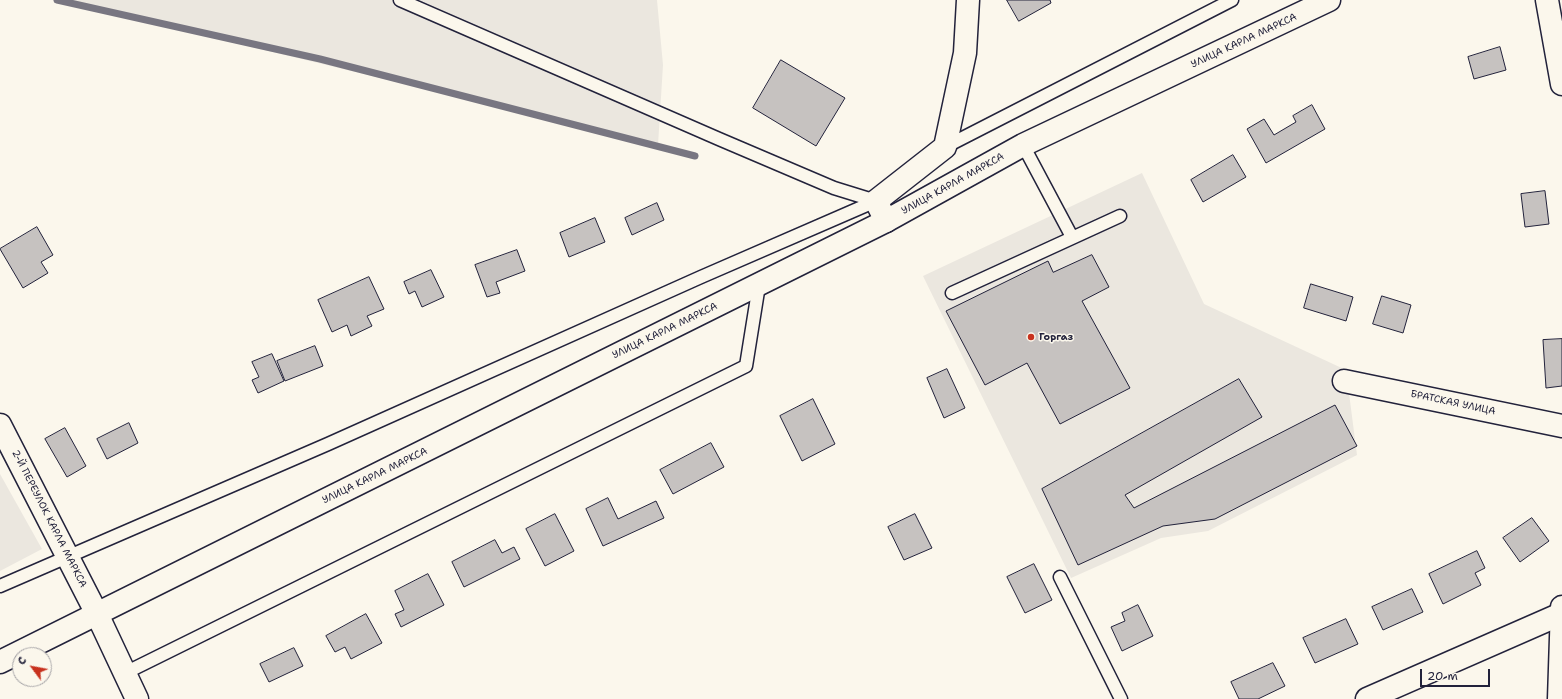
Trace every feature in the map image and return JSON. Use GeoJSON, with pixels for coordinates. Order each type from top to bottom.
{"type":"FeatureCollection","features":[{"type":"Feature","properties":{"kind":"main road"},"geometry":{"type":"LineString","coordinates":[[886,222],[876,201],[945,147],[965,53],[968,0]]}},
{"type":"Feature","properties":{"kind":"main road","name":"УЛИЦА КАРЛА МАРКСА"},"geometry":{"type":"LineString","coordinates":[[0,662],[886,222],[1023,145],[1329,0]]}},
{"type":"Feature","properties":{"kind":"main road"},"geometry":{"type":"LineString","coordinates":[[1547,0],[1562,84]]}},
{"type":"Feature","properties":{"kind":"main road","name":"БРАТСКАЯ УЛИЦА"},"geometry":{"type":"LineString","coordinates":[[1344,381],[1562,426]]}},
{"type":"Feature","properties":{"kind":"main road","name":"2-Й ПЕРЕУЛОК КАРЛА МАРКСА"},"geometry":{"type":"LineString","coordinates":[[0,425],[68,556],[137,699]]}},
{"type":"Feature","properties":{"kind":"main road"},"geometry":{"type":"LineString","coordinates":[[1367,699],[1561,610],[1559,699]]}},
{"type":"Feature","properties":{"kind":"lane"},"geometry":{"type":"LineString","coordinates":[[400,0],[834,188],[876,201]]}},
{"type":"Feature","properties":{"kind":"lane"},"geometry":{"type":"LineString","coordinates":[[945,147],[1232,0]]}},
{"type":"Feature","properties":{"kind":"lane"},"geometry":{"type":"LineString","coordinates":[[1023,145],[1072,237]]}},
{"type":"Feature","properties":{"kind":"lane"},"geometry":{"type":"LineString","coordinates":[[0,586],[328,444],[701,276],[876,201]]}},
{"type":"Feature","properties":{"kind":"lane"},"geometry":{"type":"LineString","coordinates":[[952,293],[1120,216]]}},
{"type":"Feature","properties":{"kind":"lane"},"geometry":{"type":"LineString","coordinates":[[125,673],[746,366],[759,285]]}},
{"type":"Feature","properties":{"kind":"lane"},"geometry":{"type":"LineString","coordinates":[[1060,577],[1121,699]]}},
{"type":"Feature","properties":{"kind":"shaded area"},"geometry":{"type":"Polygon","coordinates":[[[57,0],[657,0],[663,65],[658,145],[57,0]]]}},
{"type":"Feature","properties":{"kind":"shaded area"},"geometry":{"type":"Polygon","coordinates":[[[1142,173],[1204,304],[1346,370],[1357,455],[1208,531],[1161,538],[1071,578],[923,276],[1142,173]]]}},
{"type":"Feature","properties":{"kind":"shaded area"},"geometry":{"type":"Polygon","coordinates":[[[0,474],[42,549],[0,571],[0,474]]]}},
{"type":"Feature","properties":{"kind":"building"},"geometry":{"type":"Polygon","coordinates":[[[1007,0],[1050,0],[1051,3],[1019,21],[1007,0]]]}},
{"type":"Feature","properties":{"kind":"building"},"geometry":{"type":"Polygon","coordinates":[[[1500,47],[1506,70],[1474,79],[1468,57],[1500,47]]]}},
{"type":"Feature","properties":{"kind":"building"},"geometry":{"type":"Polygon","coordinates":[[[781,60],[845,98],[816,146],[753,108],[781,60]]]}},
{"type":"Feature","properties":{"kind":"building"},"geometry":{"type":"Polygon","coordinates":[[[1312,105],[1325,129],[1266,163],[1247,129],[1264,119],[1274,135],[1296,122],[1293,116],[1312,105]]]}},
{"type":"Feature","properties":{"kind":"building"},"geometry":{"type":"Polygon","coordinates":[[[1233,155],[1246,177],[1203,202],[1191,180],[1233,155]]]}},
{"type":"Feature","properties":{"kind":"building"},"geometry":{"type":"Polygon","coordinates":[[[1545,191],[1549,224],[1525,227],[1521,194],[1545,191]]]}},
{"type":"Feature","properties":{"kind":"building"},"geometry":{"type":"Polygon","coordinates":[[[657,203],[664,220],[632,235],[625,218],[657,203]]]}},
{"type":"Feature","properties":{"kind":"building"},"geometry":{"type":"Polygon","coordinates":[[[595,218],[605,242],[569,257],[560,233],[595,218]]]}},
{"type":"Feature","properties":{"kind":"building"},"geometry":{"type":"Polygon","coordinates":[[[37,227],[53,255],[41,262],[48,273],[23,288],[0,249],[37,227]]]}},
{"type":"Feature","properties":{"kind":"building"},"geometry":{"type":"Polygon","coordinates":[[[517,250],[525,271],[496,282],[500,293],[487,297],[475,265],[517,250]]]}},
{"type":"Feature","properties":{"kind":"building","name":"Горгаз"},"geometry":{"type":"Polygon","coordinates":[[[1092,255],[1109,287],[1082,301],[1130,388],[1060,424],[1027,363],[985,385],[946,311],[1048,261],[1053,272],[1092,255]]]}},
{"type":"Feature","properties":{"kind":"building"},"geometry":{"type":"Polygon","coordinates":[[[431,270],[444,297],[422,307],[415,291],[409,294],[404,282],[431,270]]]}},
{"type":"Feature","properties":{"kind":"building"},"geometry":{"type":"Polygon","coordinates":[[[369,277],[384,309],[367,316],[372,326],[351,336],[347,325],[332,332],[318,300],[369,277]]]}},
{"type":"Feature","properties":{"kind":"building"},"geometry":{"type":"Polygon","coordinates":[[[1311,284],[1353,297],[1346,321],[1304,308],[1311,284]]]}},
{"type":"Feature","properties":{"kind":"building"},"geometry":{"type":"Polygon","coordinates":[[[1382,296],[1411,305],[1403,333],[1373,324],[1382,296]]]}},
{"type":"Feature","properties":{"kind":"building"},"geometry":{"type":"Polygon","coordinates":[[[1562,339],[1562,386],[1546,388],[1543,340],[1562,339]]]}},
{"type":"Feature","properties":{"kind":"building"},"geometry":{"type":"Polygon","coordinates":[[[315,346],[323,366],[285,381],[277,361],[315,346]]]}},
{"type":"Feature","properties":{"kind":"building"},"geometry":{"type":"Polygon","coordinates":[[[272,354],[284,381],[258,393],[252,380],[259,377],[252,362],[272,354]]]}},
{"type":"Feature","properties":{"kind":"building"},"geometry":{"type":"Polygon","coordinates":[[[947,369],[965,408],[944,418],[927,378],[947,369]]]}},
{"type":"Feature","properties":{"kind":"building"},"geometry":{"type":"Polygon","coordinates":[[[1239,379],[1262,417],[1125,495],[1134,508],[1335,405],[1357,446],[1215,519],[1163,526],[1078,565],[1042,489],[1239,379]]]}},
{"type":"Feature","properties":{"kind":"building"},"geometry":{"type":"Polygon","coordinates":[[[813,399],[835,444],[802,461],[780,416],[813,399]]]}},
{"type":"Feature","properties":{"kind":"building"},"geometry":{"type":"Polygon","coordinates":[[[129,423],[138,443],[107,459],[97,439],[129,423]]]}},
{"type":"Feature","properties":{"kind":"building"},"geometry":{"type":"Polygon","coordinates":[[[65,428],[86,466],[67,477],[45,439],[65,428]]]}},
{"type":"Feature","properties":{"kind":"building"},"geometry":{"type":"Polygon","coordinates":[[[711,443],[724,467],[673,494],[660,470],[711,443]]]}},
{"type":"Feature","properties":{"kind":"building"},"geometry":{"type":"Polygon","coordinates":[[[608,498],[618,519],[656,501],[664,518],[603,546],[586,509],[608,498]]]}},
{"type":"Feature","properties":{"kind":"building"},"geometry":{"type":"Polygon","coordinates":[[[555,514],[574,551],[545,566],[526,529],[555,514]]]}},
{"type":"Feature","properties":{"kind":"building"},"geometry":{"type":"Polygon","coordinates":[[[915,514],[932,548],[904,560],[888,527],[915,514]]]}},
{"type":"Feature","properties":{"kind":"building"},"geometry":{"type":"Polygon","coordinates":[[[1532,518],[1549,541],[1520,562],[1503,538],[1532,518]]]}},
{"type":"Feature","properties":{"kind":"building"},"geometry":{"type":"Polygon","coordinates":[[[495,540],[502,553],[514,547],[520,559],[464,587],[452,562],[495,540]]]}},
{"type":"Feature","properties":{"kind":"building"},"geometry":{"type":"Polygon","coordinates":[[[1477,551],[1485,568],[1475,573],[1481,585],[1443,604],[1429,574],[1477,551]]]}},
{"type":"Feature","properties":{"kind":"building"},"geometry":{"type":"Polygon","coordinates":[[[1034,564],[1052,600],[1025,613],[1007,577],[1034,564]]]}},
{"type":"Feature","properties":{"kind":"building"},"geometry":{"type":"Polygon","coordinates":[[[428,574],[444,605],[401,627],[395,614],[404,610],[395,591],[428,574]]]}},
{"type":"Feature","properties":{"kind":"building"},"geometry":{"type":"Polygon","coordinates":[[[1412,589],[1423,612],[1383,630],[1372,607],[1412,589]]]}},
{"type":"Feature","properties":{"kind":"building"},"geometry":{"type":"Polygon","coordinates":[[[1138,605],[1153,636],[1122,651],[1111,627],[1125,621],[1122,613],[1138,605]]]}},
{"type":"Feature","properties":{"kind":"building"},"geometry":{"type":"Polygon","coordinates":[[[366,614],[382,643],[351,659],[345,647],[335,652],[326,636],[366,614]]]}},
{"type":"Feature","properties":{"kind":"building"},"geometry":{"type":"Polygon","coordinates":[[[1346,619],[1358,644],[1315,663],[1303,638],[1346,619]]]}},
{"type":"Feature","properties":{"kind":"building"},"geometry":{"type":"Polygon","coordinates":[[[294,648],[303,666],[269,682],[260,664],[294,648]]]}},
{"type":"Feature","properties":{"kind":"building"},"geometry":{"type":"Polygon","coordinates":[[[1273,663],[1285,686],[1258,699],[1239,699],[1231,682],[1273,663]]]}},
{"type":"Feature","properties":{"kind":"waterway"},"geometry":{"type":"LineString","coordinates":[[57,0],[320,59],[695,156]]}},
{"type":"Feature","properties":{"kind":"place","name":"Горгаз"},"geometry":{"type":"Point","coordinates":[1031,337]}}]}
